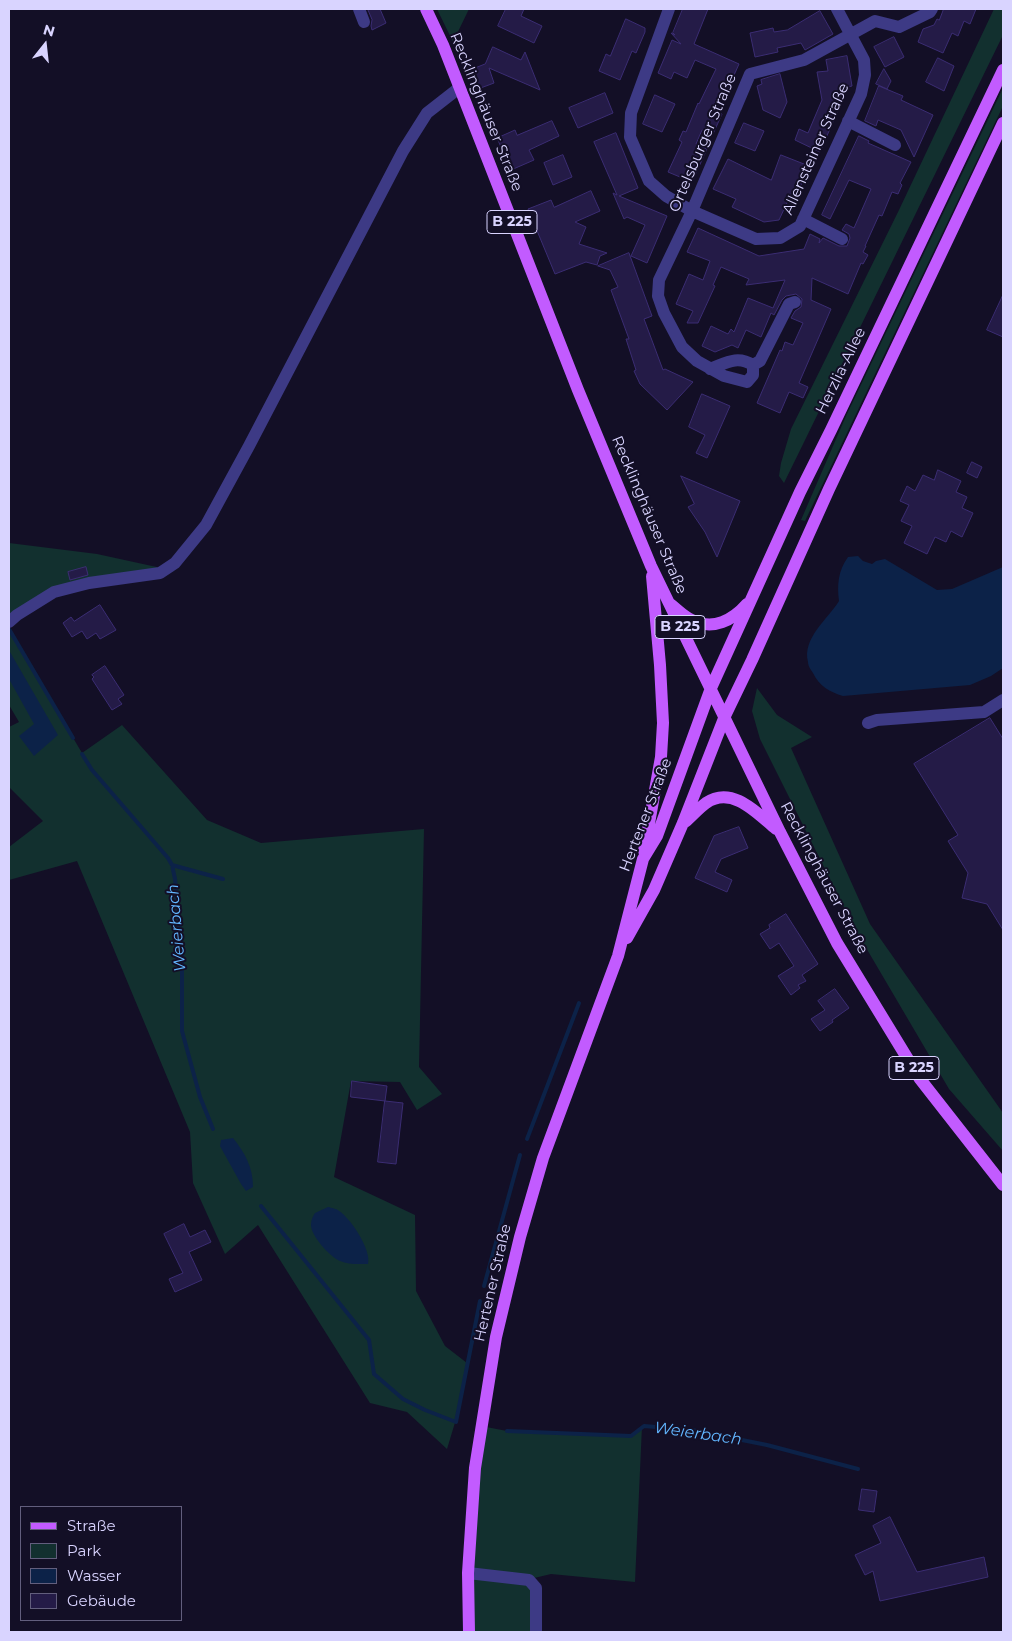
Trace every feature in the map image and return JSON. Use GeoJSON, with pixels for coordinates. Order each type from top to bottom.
{"type":"FeatureCollection","features":[{"type":"Feature","properties":{"kind":"main road","name":"Recklinghäuser Straße"},"geometry":{"type":"LineString","coordinates":[[426,9],[443,45],[578,390],[651,566],[780,832],[837,943],[920,1078],[1003,1185]]}},
{"type":"Feature","properties":{"kind":"main road","name":"Herzlia-Allee"},"geometry":{"type":"LineString","coordinates":[[711,688],[800,492],[1003,70]]}},
{"type":"Feature","properties":{"kind":"main road"},"geometry":{"type":"LineString","coordinates":[[725,716],[873,396],[1003,123]]}},
{"type":"Feature","properties":{"kind":"main road"},"geometry":{"type":"LineString","coordinates":[[643,859],[662,757],[663,723],[651,566]]}},
{"type":"Feature","properties":{"kind":"main road"},"geometry":{"type":"LineString","coordinates":[[668,603],[692,620],[709,626],[729,620],[741,611],[755,594]]}},
{"type":"Feature","properties":{"kind":"main road","name":"Hertener Straße"},"geometry":{"type":"LineString","coordinates":[[469,1632],[468,1573],[474,1468],[496,1337],[520,1237],[542,1158],[618,956],[643,859],[657,836],[711,688]]}},
{"type":"Feature","properties":{"kind":"main road","name":"Hertener Straße"},"geometry":{"type":"LineString","coordinates":[[618,956],[654,890],[683,823],[725,716]]}},
{"type":"Feature","properties":{"kind":"main road"},"geometry":{"type":"LineString","coordinates":[[683,823],[707,802],[724,797],[740,800],[780,832]]}},
{"type":"Feature","properties":{"kind":"street"},"geometry":{"type":"LineString","coordinates":[[359,9],[364,22]]}},
{"type":"Feature","properties":{"kind":"street","name":"Allensteiner Straße"},"geometry":{"type":"LineString","coordinates":[[669,9],[630,113],[630,137],[649,181],[666,196],[692,211],[756,239],[780,238],[800,226],[861,94],[865,75],[864,60],[837,9]]}},
{"type":"Feature","properties":{"kind":"street","name":"Ortelsburger Straße"},"geometry":{"type":"LineString","coordinates":[[754,365],[754,375],[747,382],[724,376],[697,361],[682,347],[664,313],[658,296],[658,280],[692,211],[750,74],[804,60],[875,21],[899,27],[930,12],[932,9]]}},
{"type":"Feature","properties":{"kind":"street"},"geometry":{"type":"LineString","coordinates":[[9,622],[54,592],[89,583],[160,573],[175,563],[206,525],[403,151],[427,112],[459,88]]}},
{"type":"Feature","properties":{"kind":"street"},"geometry":{"type":"LineString","coordinates":[[848,121],[895,145]]}},
{"type":"Feature","properties":{"kind":"street"},"geometry":{"type":"LineString","coordinates":[[803,220],[842,239]]}},
{"type":"Feature","properties":{"kind":"street"},"geometry":{"type":"LineString","coordinates":[[710,369],[734,360],[745,359],[754,365],[760,361],[789,304],[795,302]]}},
{"type":"Feature","properties":{"kind":"street"},"geometry":{"type":"LineString","coordinates":[[868,724],[877,720],[984,712],[1003,700]]}},
{"type":"Feature","properties":{"kind":"street"},"geometry":{"type":"LineString","coordinates":[[468,1573],[530,1580],[536,1588],[536,1632]]}},
{"type":"Feature","properties":{"kind":"green space"},"geometry":{"type":"Polygon","coordinates":[[[437,9],[469,9],[453,42],[437,9]]]}},
{"type":"Feature","properties":{"kind":"green space"},"geometry":{"type":"Polygon","coordinates":[[[994,9],[1003,9],[1003,35],[784,483],[779,476],[791,429],[899,210],[994,9]]]}},
{"type":"Feature","properties":{"kind":"green space"},"geometry":{"type":"Polygon","coordinates":[[[1003,88],[1003,106],[805,521],[801,520],[846,416],[1003,88]]]}},
{"type":"Feature","properties":{"kind":"green space"},"geometry":{"type":"Polygon","coordinates":[[[9,543],[97,554],[175,571],[54,592],[9,628],[9,543]]]}},
{"type":"Feature","properties":{"kind":"green space"},"geometry":{"type":"Polygon","coordinates":[[[9,629],[82,753],[122,725],[207,820],[261,843],[424,829],[419,1067],[442,1094],[417,1110],[400,1082],[351,1081],[334,1177],[415,1215],[416,1291],[445,1346],[467,1363],[457,1416],[447,1449],[407,1412],[370,1403],[258,1225],[225,1254],[193,1183],[190,1132],[77,861],[9,880],[9,847],[43,821],[9,787],[9,727],[19,722],[9,705],[9,629]]]}},
{"type":"Feature","properties":{"kind":"green space"},"geometry":{"type":"Polygon","coordinates":[[[757,688],[777,715],[812,737],[791,748],[870,924],[1003,1113],[1003,1151],[949,1089],[855,929],[760,739],[752,711],[757,688]]]}},
{"type":"Feature","properties":{"kind":"green space"},"geometry":{"type":"Polygon","coordinates":[[[481,1426],[507,1431],[631,1436],[642,1426],[635,1582],[551,1574],[530,1579],[536,1632],[469,1632],[481,1426]]]}},
{"type":"Feature","properties":{"kind":"water"},"geometry":{"type":"Polygon","coordinates":[[[858,556],[863,561],[872,564],[885,559],[937,590],[952,589],[1003,567],[1003,668],[991,676],[970,685],[843,696],[825,688],[815,678],[809,666],[807,653],[809,645],[817,629],[839,601],[839,578],[845,562],[848,557],[858,556]]]}},
{"type":"Feature","properties":{"kind":"water"},"geometry":{"type":"Polygon","coordinates":[[[9,652],[58,735],[34,756],[19,736],[34,724],[9,679],[9,652]]]}},
{"type":"Feature","properties":{"kind":"water"},"geometry":{"type":"Polygon","coordinates":[[[233,1138],[245,1155],[252,1173],[253,1187],[246,1191],[220,1146],[221,1140],[233,1138]]]}},
{"type":"Feature","properties":{"kind":"water"},"geometry":{"type":"Polygon","coordinates":[[[328,1207],[336,1209],[353,1225],[367,1250],[368,1264],[350,1264],[340,1261],[326,1250],[317,1239],[312,1229],[312,1220],[315,1213],[328,1207]]]}},
{"type":"Feature","properties":{"kind":"building"},"geometry":{"type":"Polygon","coordinates":[[[368,9],[380,9],[386,23],[372,30],[372,20],[368,9]]]}},
{"type":"Feature","properties":{"kind":"building"},"geometry":{"type":"Polygon","coordinates":[[[506,9],[524,9],[521,16],[542,26],[534,43],[498,26],[506,9]]]}},
{"type":"Feature","properties":{"kind":"building"},"geometry":{"type":"Polygon","coordinates":[[[683,9],[708,9],[694,44],[739,64],[726,93],[720,91],[712,109],[722,114],[713,134],[702,130],[696,144],[707,149],[692,182],[668,172],[682,142],[679,140],[683,131],[686,132],[698,103],[716,69],[695,60],[687,78],[674,72],[671,79],[658,73],[672,40],[681,44],[671,33],[675,35],[673,33],[683,9]]]}},
{"type":"Feature","properties":{"kind":"building"},"geometry":{"type":"Polygon","coordinates":[[[944,9],[976,9],[970,24],[964,21],[958,36],[952,33],[943,53],[918,42],[923,29],[934,25],[937,19],[939,20],[944,9]]]}},
{"type":"Feature","properties":{"kind":"building"},"geometry":{"type":"Polygon","coordinates":[[[820,11],[833,34],[805,50],[801,43],[777,48],[778,52],[755,57],[750,33],[773,28],[774,32],[787,30],[820,11]]]}},
{"type":"Feature","properties":{"kind":"building"},"geometry":{"type":"Polygon","coordinates":[[[626,19],[645,28],[645,32],[636,53],[632,51],[620,80],[599,71],[606,54],[610,56],[626,19]]]}},
{"type":"Feature","properties":{"kind":"building"},"geometry":{"type":"Polygon","coordinates":[[[894,37],[904,57],[885,67],[874,47],[894,37]]]}},
{"type":"Feature","properties":{"kind":"building"},"geometry":{"type":"Polygon","coordinates":[[[493,47],[521,60],[525,52],[540,90],[489,68],[494,83],[478,89],[470,70],[485,64],[493,47]]]}},
{"type":"Feature","properties":{"kind":"building"},"geometry":{"type":"Polygon","coordinates":[[[847,56],[852,86],[848,87],[820,152],[795,140],[799,129],[808,133],[822,100],[817,72],[828,71],[826,60],[847,56]]]}},
{"type":"Feature","properties":{"kind":"building"},"geometry":{"type":"Polygon","coordinates":[[[938,58],[954,66],[944,91],[926,82],[938,58]]]}},
{"type":"Feature","properties":{"kind":"building"},"geometry":{"type":"Polygon","coordinates":[[[884,69],[891,81],[887,89],[876,84],[884,69]]]}},
{"type":"Feature","properties":{"kind":"building"},"geometry":{"type":"Polygon","coordinates":[[[780,74],[787,102],[780,118],[763,110],[757,86],[762,84],[761,80],[780,74]]]}},
{"type":"Feature","properties":{"kind":"building"},"geometry":{"type":"Polygon","coordinates":[[[879,86],[903,96],[901,100],[933,115],[914,157],[901,130],[878,120],[876,126],[865,121],[879,86]]]}},
{"type":"Feature","properties":{"kind":"building"},"geometry":{"type":"Polygon","coordinates":[[[605,93],[613,113],[578,128],[569,108],[605,93]]]}},
{"type":"Feature","properties":{"kind":"building"},"geometry":{"type":"Polygon","coordinates":[[[655,95],[675,104],[662,132],[643,124],[655,95]]]}},
{"type":"Feature","properties":{"kind":"building"},"geometry":{"type":"Polygon","coordinates":[[[552,121],[559,136],[529,150],[534,160],[511,170],[497,138],[515,130],[517,135],[552,121]]]}},
{"type":"Feature","properties":{"kind":"building"},"geometry":{"type":"Polygon","coordinates":[[[744,123],[764,131],[755,151],[735,143],[744,123]]]}},
{"type":"Feature","properties":{"kind":"building"},"geometry":{"type":"Polygon","coordinates":[[[616,133],[638,188],[619,196],[667,216],[647,263],[631,256],[645,225],[627,217],[624,219],[613,193],[617,195],[594,142],[616,133]]]}},
{"type":"Feature","properties":{"kind":"building"},"geometry":{"type":"Polygon","coordinates":[[[859,136],[869,141],[868,143],[911,162],[900,183],[902,185],[898,194],[892,192],[882,216],[879,215],[863,252],[868,255],[863,264],[861,263],[848,294],[812,278],[811,300],[831,309],[799,383],[808,387],[803,398],[789,392],[780,413],[757,403],[780,350],[782,351],[785,342],[793,345],[803,323],[791,318],[795,311],[801,307],[802,299],[796,294],[786,296],[774,315],[771,313],[761,337],[746,330],[738,348],[732,345],[715,352],[702,346],[711,326],[728,334],[731,329],[734,332],[748,298],[773,308],[785,280],[746,285],[749,279],[721,267],[713,285],[715,286],[698,323],[687,323],[693,311],[676,304],[689,274],[703,280],[710,261],[687,252],[698,228],[759,256],[804,249],[810,234],[820,239],[819,243],[823,238],[839,246],[847,246],[850,238],[849,234],[842,230],[846,224],[854,228],[871,189],[849,180],[830,219],[822,215],[859,136]]]}},
{"type":"Feature","properties":{"kind":"building"},"geometry":{"type":"Polygon","coordinates":[[[563,155],[572,177],[553,185],[544,163],[563,155]]]}},
{"type":"Feature","properties":{"kind":"building"},"geometry":{"type":"Polygon","coordinates":[[[781,155],[809,166],[797,195],[792,192],[779,220],[764,222],[732,207],[736,199],[713,189],[728,159],[771,180],[781,155]]]}},
{"type":"Feature","properties":{"kind":"building"},"geometry":{"type":"Polygon","coordinates":[[[591,191],[600,211],[575,222],[586,227],[579,244],[607,253],[600,256],[597,265],[586,262],[555,274],[528,209],[551,200],[554,207],[591,191]]]}},
{"type":"Feature","properties":{"kind":"building"},"geometry":{"type":"Polygon","coordinates":[[[629,253],[652,316],[644,319],[663,370],[665,369],[693,382],[667,410],[640,384],[634,371],[636,370],[626,339],[629,339],[611,290],[618,287],[610,270],[598,266],[629,253]]]}},
{"type":"Feature","properties":{"kind":"building"},"geometry":{"type":"Polygon","coordinates":[[[1003,295],[1003,337],[987,330],[1003,295]]]}},
{"type":"Feature","properties":{"kind":"building"},"geometry":{"type":"Polygon","coordinates":[[[702,394],[730,406],[707,458],[696,453],[705,435],[689,427],[702,394]]]}},
{"type":"Feature","properties":{"kind":"building"},"geometry":{"type":"Polygon","coordinates":[[[972,462],[982,467],[977,478],[967,473],[972,462]]]}},
{"type":"Feature","properties":{"kind":"building"},"geometry":{"type":"Polygon","coordinates":[[[938,470],[961,481],[956,492],[967,497],[962,508],[973,513],[962,537],[951,531],[946,542],[935,537],[927,554],[904,543],[912,526],[901,521],[909,505],[900,501],[907,486],[915,491],[923,475],[934,480],[938,470]]]}},
{"type":"Feature","properties":{"kind":"building"},"geometry":{"type":"Polygon","coordinates":[[[681,476],[740,501],[717,557],[705,532],[688,507],[694,504],[681,476]]]}},
{"type":"Feature","properties":{"kind":"building"},"geometry":{"type":"Polygon","coordinates":[[[86,567],[88,575],[70,580],[68,572],[86,567]]]}},
{"type":"Feature","properties":{"kind":"building"},"geometry":{"type":"Polygon","coordinates":[[[100,605],[116,630],[100,639],[96,633],[87,639],[82,631],[72,637],[63,623],[71,617],[74,621],[100,605]]]}},
{"type":"Feature","properties":{"kind":"building"},"geometry":{"type":"Polygon","coordinates":[[[105,666],[124,695],[118,699],[122,704],[112,710],[92,679],[94,677],[92,675],[105,666]]]}},
{"type":"Feature","properties":{"kind":"building"},"geometry":{"type":"Polygon","coordinates":[[[990,718],[1003,739],[1003,930],[987,904],[962,898],[968,873],[948,841],[958,835],[914,764],[990,718]]]}},
{"type":"Feature","properties":{"kind":"building"},"geometry":{"type":"Polygon","coordinates":[[[739,827],[748,848],[721,859],[715,872],[732,880],[727,892],[695,878],[714,836],[739,827]]]}},
{"type":"Feature","properties":{"kind":"building"},"geometry":{"type":"Polygon","coordinates":[[[786,914],[818,964],[802,975],[806,981],[798,985],[800,988],[791,995],[778,976],[794,966],[779,943],[770,949],[760,934],[770,928],[769,925],[786,914]]]}},
{"type":"Feature","properties":{"kind":"building"},"geometry":{"type":"Polygon","coordinates":[[[835,989],[849,1008],[820,1031],[811,1019],[825,1010],[818,1001],[835,989]]]}},
{"type":"Feature","properties":{"kind":"building"},"geometry":{"type":"Polygon","coordinates":[[[352,1081],[387,1086],[385,1101],[351,1097],[352,1081]]]}},
{"type":"Feature","properties":{"kind":"building"},"geometry":{"type":"Polygon","coordinates":[[[385,1101],[403,1103],[396,1164],[378,1162],[385,1101]]]}},
{"type":"Feature","properties":{"kind":"building"},"geometry":{"type":"Polygon","coordinates":[[[184,1224],[190,1237],[205,1230],[211,1242],[189,1252],[202,1280],[175,1292],[169,1279],[183,1273],[164,1234],[184,1224]]]}},
{"type":"Feature","properties":{"kind":"building"},"geometry":{"type":"Polygon","coordinates":[[[862,1489],[877,1491],[874,1512],[859,1510],[862,1489]]]}},
{"type":"Feature","properties":{"kind":"building"},"geometry":{"type":"Polygon","coordinates":[[[890,1517],[917,1572],[984,1557],[988,1577],[880,1601],[873,1571],[865,1575],[855,1555],[881,1543],[873,1526],[890,1517]]]}},
{"type":"Feature","properties":{"kind":"waterway","name":"Weierbach"},"geometry":{"type":"LineString","coordinates":[[9,629],[73,738]]}},
{"type":"Feature","properties":{"kind":"waterway","name":"Weierbach"},"geometry":{"type":"LineString","coordinates":[[82,754],[92,770],[172,865],[182,956],[182,1031],[200,1097],[213,1129]]}},
{"type":"Feature","properties":{"kind":"waterway"},"geometry":{"type":"LineString","coordinates":[[172,865],[223,879]]}},
{"type":"Feature","properties":{"kind":"waterway"},"geometry":{"type":"LineString","coordinates":[[527,1139],[579,1003]]}},
{"type":"Feature","properties":{"kind":"waterway"},"geometry":{"type":"LineString","coordinates":[[484,1286],[520,1155]]}},
{"type":"Feature","properties":{"kind":"waterway","name":"Weierbach"},"geometry":{"type":"LineString","coordinates":[[261,1206],[369,1340],[374,1374],[403,1399],[456,1422],[480,1301]]}},
{"type":"Feature","properties":{"kind":"waterway","name":"Weierbach"},"geometry":{"type":"LineString","coordinates":[[507,1431],[631,1436],[644,1426],[692,1430],[767,1445],[858,1469]]}}]}
